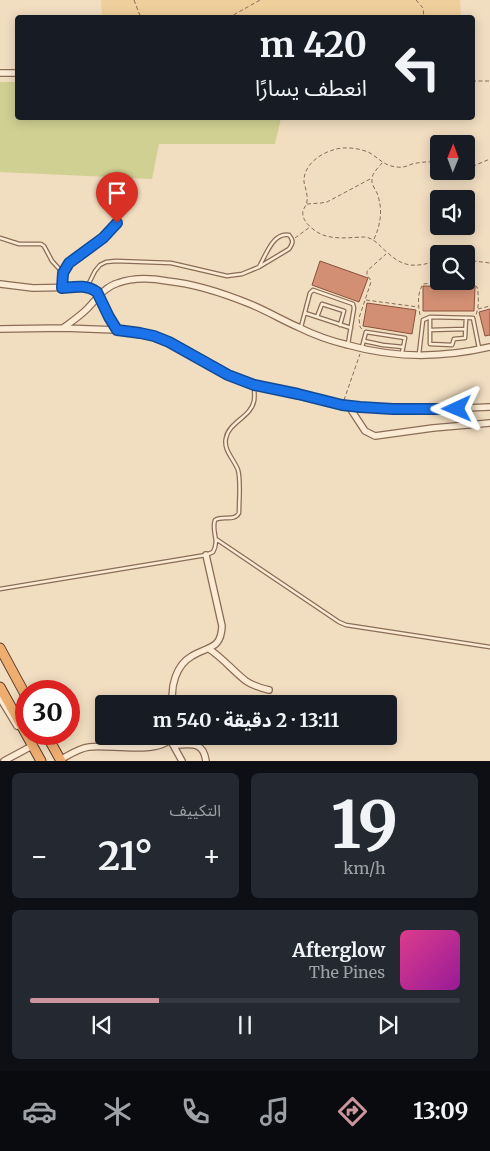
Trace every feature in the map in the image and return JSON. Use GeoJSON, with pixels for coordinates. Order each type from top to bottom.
{"type":"FeatureCollection","features":[{"type":"Feature","properties":{"kind":"highway"},"geometry":{"type":"LineString","coordinates":[[0,648],[17,680]]}},
{"type":"Feature","properties":{"kind":"highway"},"geometry":{"type":"LineString","coordinates":[[0,687],[40,761]]}},
{"type":"Feature","properties":{"kind":"highway"},"geometry":{"type":"LineString","coordinates":[[52,745],[60,760]]}},
{"type":"Feature","properties":{"kind":"street"},"geometry":{"type":"LineString","coordinates":[[0,73],[15,74]]}},
{"type":"Feature","properties":{"kind":"street"},"geometry":{"type":"LineString","coordinates":[[63,328],[79,316],[112,285],[127,280],[156,279],[204,288],[251,305],[300,329],[362,349],[419,356],[461,353],[490,348]]}},
{"type":"Feature","properties":{"kind":"street"},"geometry":{"type":"LineString","coordinates":[[0,284],[22,288],[87,286],[94,289],[99,296],[117,330]]}},
{"type":"Feature","properties":{"kind":"street"},"geometry":{"type":"LineString","coordinates":[[0,329],[63,328],[117,330],[154,336],[169,342],[228,375],[254,385],[345,405],[393,409],[490,407]]}},
{"type":"Feature","properties":{"kind":"street"},"geometry":{"type":"LineString","coordinates":[[345,405],[366,431],[375,436],[490,423]]}},
{"type":"Feature","properties":{"kind":"street"},"geometry":{"type":"LineString","coordinates":[[172,695],[173,684],[182,665],[194,654],[209,649],[220,637],[222,626],[206,555]]}},
{"type":"Feature","properties":{"kind":"street"},"geometry":{"type":"LineString","coordinates":[[209,649],[247,681],[269,690]]}},
{"type":"Feature","properties":{"kind":"street"},"geometry":{"type":"LineString","coordinates":[[0,698],[40,761]]}},
{"type":"Feature","properties":{"kind":"street"},"geometry":{"type":"LineString","coordinates":[[60,760],[76,751],[89,747],[139,748],[159,745]]}},
{"type":"Feature","properties":{"kind":"street"},"geometry":{"type":"LineString","coordinates":[[174,745],[182,761]]}},
{"type":"Feature","properties":{"kind":"street"},"geometry":{"type":"LineString","coordinates":[[194,745],[199,746],[204,752],[206,761]]}},
{"type":"Feature","properties":{"kind":"street"},"geometry":{"type":"LineString","coordinates":[[4,761],[30,746]]}},
{"type":"Feature","properties":{"kind":"lane"},"geometry":{"type":"LineString","coordinates":[[62,288],[63,273],[69,263],[103,238],[114,227],[119,219],[121,204]]}},
{"type":"Feature","properties":{"kind":"lane"},"geometry":{"type":"LineString","coordinates":[[87,286],[100,265],[116,260],[171,263],[227,276],[242,274],[259,267],[289,249],[293,244],[293,240],[289,235],[279,236],[273,242],[259,267]]}},
{"type":"Feature","properties":{"kind":"lane"},"geometry":{"type":"LineString","coordinates":[[0,238],[19,244],[41,244],[52,261],[63,273]]}},
{"type":"Feature","properties":{"kind":"lane"},"geometry":{"type":"LineString","coordinates":[[300,329],[310,293],[313,290],[352,304],[354,308],[348,345]]}},
{"type":"Feature","properties":{"kind":"lane"},"geometry":{"type":"LineString","coordinates":[[317,317],[322,304],[344,311],[340,325]]}},
{"type":"Feature","properties":{"kind":"lane"},"geometry":{"type":"LineString","coordinates":[[305,312],[351,328]]}},
{"type":"Feature","properties":{"kind":"lane"},"geometry":{"type":"LineString","coordinates":[[430,317],[430,344],[452,345],[454,339],[465,338],[466,318]]}},
{"type":"Feature","properties":{"kind":"lane"},"geometry":{"type":"LineString","coordinates":[[419,356],[422,320],[430,317],[473,318],[480,350]]}},
{"type":"Feature","properties":{"kind":"lane"},"geometry":{"type":"LineString","coordinates":[[430,330],[465,329]]}},
{"type":"Feature","properties":{"kind":"lane"},"geometry":{"type":"LineString","coordinates":[[362,349],[366,332],[404,338],[402,355]]}},
{"type":"Feature","properties":{"kind":"lane"},"geometry":{"type":"LineString","coordinates":[[364,341],[403,347]]}},
{"type":"Feature","properties":{"kind":"lane"},"geometry":{"type":"LineString","coordinates":[[0,588],[210,554],[215,550],[216,539],[213,526],[215,520],[235,518],[239,514],[239,473],[226,448],[225,439],[229,430],[250,409],[254,402],[254,385]]}},
{"type":"Feature","properties":{"kind":"lane"},"geometry":{"type":"LineString","coordinates":[[216,539],[346,625],[490,647]]}},
{"type":"Feature","properties":{"kind":"path"},"geometry":{"type":"LineString","coordinates":[[134,0],[140,15]]}},
{"type":"Feature","properties":{"kind":"path"},"geometry":{"type":"LineString","coordinates":[[233,15],[260,0]]}},
{"type":"Feature","properties":{"kind":"path"},"geometry":{"type":"LineString","coordinates":[[416,0],[423,8],[424,15]]}},
{"type":"Feature","properties":{"kind":"path"},"geometry":{"type":"LineString","coordinates":[[475,81],[490,81]]}},
{"type":"Feature","properties":{"kind":"path"},"geometry":{"type":"LineString","coordinates":[[430,162],[401,167],[382,164],[370,154],[351,148],[334,149],[314,160],[306,171],[304,179],[308,204],[302,216],[318,233],[327,237],[366,237],[374,239],[387,253],[401,263],[413,266],[430,263]]}},
{"type":"Feature","properties":{"kind":"path"},"geometry":{"type":"LineString","coordinates":[[475,165],[489,160]]}},
{"type":"Feature","properties":{"kind":"path"},"geometry":{"type":"LineString","coordinates":[[374,239],[381,218],[380,206],[372,179],[382,164]]}},
{"type":"Feature","properties":{"kind":"path"},"geometry":{"type":"LineString","coordinates":[[308,204],[327,202],[372,179]]}},
{"type":"Feature","properties":{"kind":"path"},"geometry":{"type":"LineString","coordinates":[[293,240],[310,226]]}},
{"type":"Feature","properties":{"kind":"path"},"geometry":{"type":"LineString","coordinates":[[366,332],[360,327],[359,318],[371,282],[366,275],[366,271],[387,253]]}},
{"type":"Feature","properties":{"kind":"path"},"geometry":{"type":"LineString","coordinates":[[475,261],[490,262]]}},
{"type":"Feature","properties":{"kind":"path"},"geometry":{"type":"LineString","coordinates":[[422,320],[418,307],[420,290],[423,284],[433,282],[472,284],[477,287],[478,309],[473,318]]}},
{"type":"Feature","properties":{"kind":"path"},"geometry":{"type":"LineString","coordinates":[[365,300],[418,307]]}},
{"type":"Feature","properties":{"kind":"path"},"geometry":{"type":"LineString","coordinates":[[478,309],[490,306]]}},
{"type":"Feature","properties":{"kind":"path"},"geometry":{"type":"LineString","coordinates":[[345,405],[362,349]]}},
{"type":"Feature","properties":{"kind":"green space"},"geometry":{"type":"Polygon","coordinates":[[[0,82],[15,82],[15,120],[281,120],[275,144],[159,144],[152,179],[0,172],[0,82]]]}},
{"type":"Feature","properties":{"kind":"sand"},"geometry":{"type":"Polygon","coordinates":[[[101,0],[460,0],[461,15],[102,15],[101,0]]]}},
{"type":"Feature","properties":{"kind":"building"},"geometry":{"type":"Polygon","coordinates":[[[320,261],[368,278],[359,302],[312,285],[320,261]]]}},
{"type":"Feature","properties":{"kind":"building"},"geometry":{"type":"Polygon","coordinates":[[[423,286],[430,286],[430,290],[475,290],[474,311],[423,311],[423,286]]]}},
{"type":"Feature","properties":{"kind":"building"},"geometry":{"type":"Polygon","coordinates":[[[367,303],[416,310],[412,334],[363,326],[367,303]]]}},
{"type":"Feature","properties":{"kind":"building"},"geometry":{"type":"Polygon","coordinates":[[[490,309],[490,335],[485,336],[479,312],[490,309]]]}},
{"type":"Feature","properties":{"kind":"route"},"geometry":{"type":"LineString","coordinates":[[117,223],[103,238],[69,263],[63,273],[62,288],[87,286],[94,289],[117,330],[154,336],[169,342],[214,368],[254,385],[342,405],[393,409],[457,409]]}}]}
